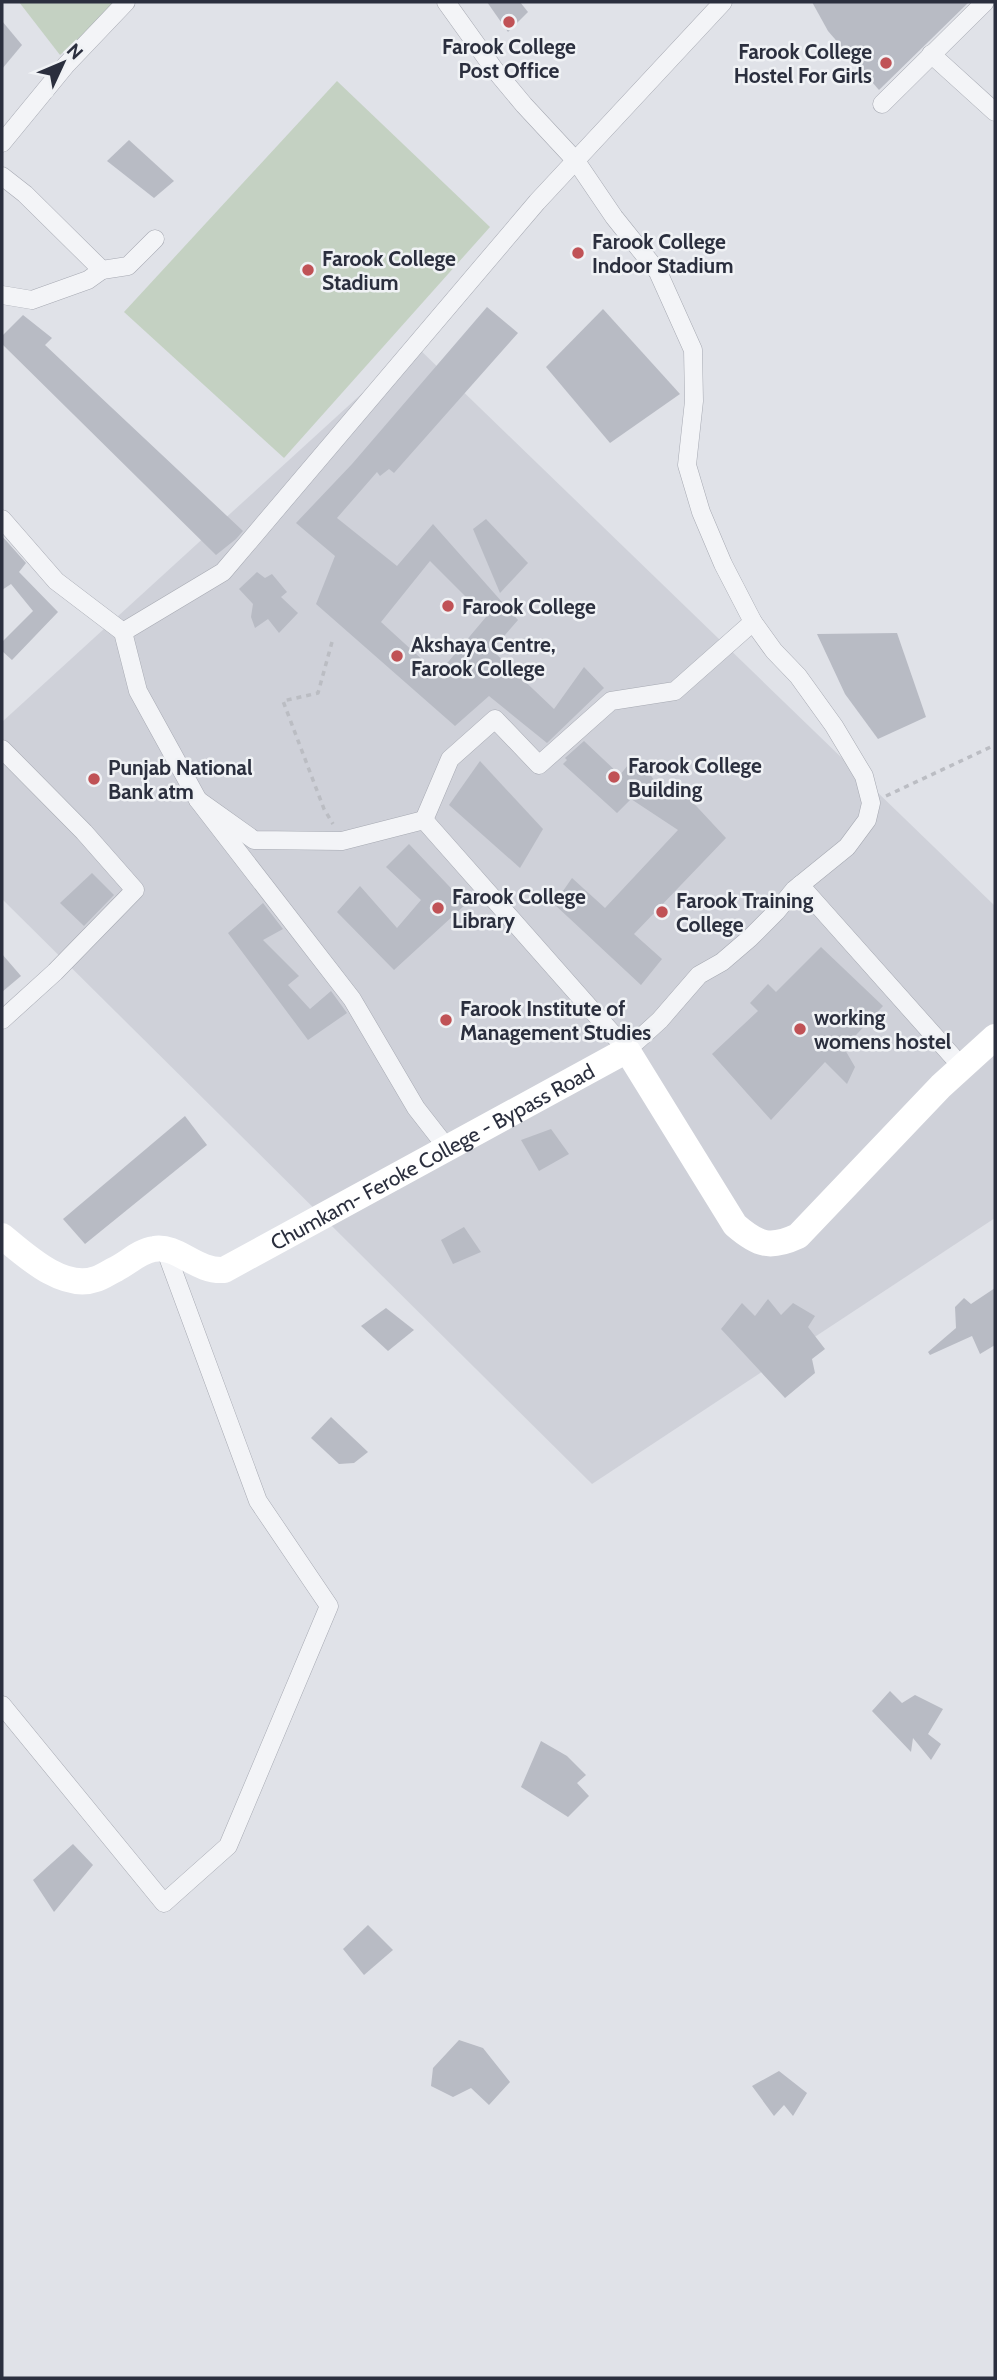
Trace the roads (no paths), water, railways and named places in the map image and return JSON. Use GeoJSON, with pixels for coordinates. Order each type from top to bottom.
{"type":"FeatureCollection","features":[{"type":"Feature","properties":{"kind":"main road"},"geometry":{"type":"LineString","coordinates":[[627,1050],[735,1225],[762,1244],[781,1244],[798,1236],[995,1037]]}},
{"type":"Feature","properties":{"kind":"main road","name":"Chumkam- Feroke College - Bypass Road"},"geometry":{"type":"LineString","coordinates":[[165,1249],[203,1268],[225,1270],[627,1050]]}},
{"type":"Feature","properties":{"kind":"main road"},"geometry":{"type":"LineString","coordinates":[[2,1236],[47,1269],[80,1281],[95,1280],[145,1252],[165,1249]]}},
{"type":"Feature","properties":{"kind":"street"},"geometry":{"type":"LineString","coordinates":[[2,143],[66,65],[126,2]]}},
{"type":"Feature","properties":{"kind":"street"},"geometry":{"type":"LineString","coordinates":[[424,820],[627,1050],[660,1020],[699,975],[722,962],[750,938],[800,885],[847,847],[867,820],[871,803],[864,776],[834,726],[798,676],[753,622],[723,564],[701,512],[687,465],[694,401],[693,351],[658,271],[614,217],[576,161],[509,87],[446,2]]}},
{"type":"Feature","properties":{"kind":"street"},"geometry":{"type":"LineString","coordinates":[[123,632],[223,572],[528,213],[723,2]]}},
{"type":"Feature","properties":{"kind":"street"},"geometry":{"type":"LineString","coordinates":[[882,104],[985,2]]}},
{"type":"Feature","properties":{"kind":"street"},"geometry":{"type":"LineString","coordinates":[[930,54],[995,111]]}},
{"type":"Feature","properties":{"kind":"street"},"geometry":{"type":"LineString","coordinates":[[2,176],[25,194],[102,270]]}},
{"type":"Feature","properties":{"kind":"street"},"geometry":{"type":"LineString","coordinates":[[2,295],[32,300],[88,280],[102,270],[128,266],[155,239]]}},
{"type":"Feature","properties":{"kind":"street"},"geometry":{"type":"LineString","coordinates":[[2,519],[56,581],[123,632],[138,691],[198,800],[352,999],[416,1108],[448,1149]]}},
{"type":"Feature","properties":{"kind":"street"},"geometry":{"type":"LineString","coordinates":[[424,820],[450,758],[495,719],[539,765],[611,701],[675,691],[753,622]]}},
{"type":"Feature","properties":{"kind":"street"},"geometry":{"type":"LineString","coordinates":[[2,749],[84,832],[135,890],[55,972],[2,1020]]}},
{"type":"Feature","properties":{"kind":"street"},"geometry":{"type":"LineString","coordinates":[[198,800],[254,841],[342,841],[424,820]]}},
{"type":"Feature","properties":{"kind":"street"},"geometry":{"type":"LineString","coordinates":[[800,885],[962,1068]]}},
{"type":"Feature","properties":{"kind":"street"},"geometry":{"type":"LineString","coordinates":[[2,1705],[164,1903],[228,1846],[329,1606],[258,1501],[165,1249]]}},
{"type":"Feature","properties":{"kind":"place","name":"Farook College Post Office"},"geometry":{"type":"Point","coordinates":[509,22]}},
{"type":"Feature","properties":{"kind":"place","name":"Farook College Hostel For Girls"},"geometry":{"type":"Point","coordinates":[886,63]}},
{"type":"Feature","properties":{"kind":"place","name":"Farook College Indoor Stadium"},"geometry":{"type":"Point","coordinates":[578,253]}},
{"type":"Feature","properties":{"kind":"place","name":"Farook College Stadium"},"geometry":{"type":"Point","coordinates":[308,270]}},
{"type":"Feature","properties":{"kind":"place","name":"Farook College"},"geometry":{"type":"Point","coordinates":[448,606]}},
{"type":"Feature","properties":{"kind":"place","name":"Akshaya Centre, Farook College"},"geometry":{"type":"Point","coordinates":[397,656]}},
{"type":"Feature","properties":{"kind":"place","name":"Farook College Building"},"geometry":{"type":"Point","coordinates":[614,777]}},
{"type":"Feature","properties":{"kind":"place","name":"Punjab National Bank atm"},"geometry":{"type":"Point","coordinates":[94,779]}},
{"type":"Feature","properties":{"kind":"place","name":"Farook College Library"},"geometry":{"type":"Point","coordinates":[438,908]}},
{"type":"Feature","properties":{"kind":"place","name":"Farook Training College"},"geometry":{"type":"Point","coordinates":[662,912]}},
{"type":"Feature","properties":{"kind":"place","name":"Farook Institute of Management Studies"},"geometry":{"type":"Point","coordinates":[446,1020]}},
{"type":"Feature","properties":{"kind":"place","name":"working womens hostel"},"geometry":{"type":"Point","coordinates":[800,1029]}}]}
